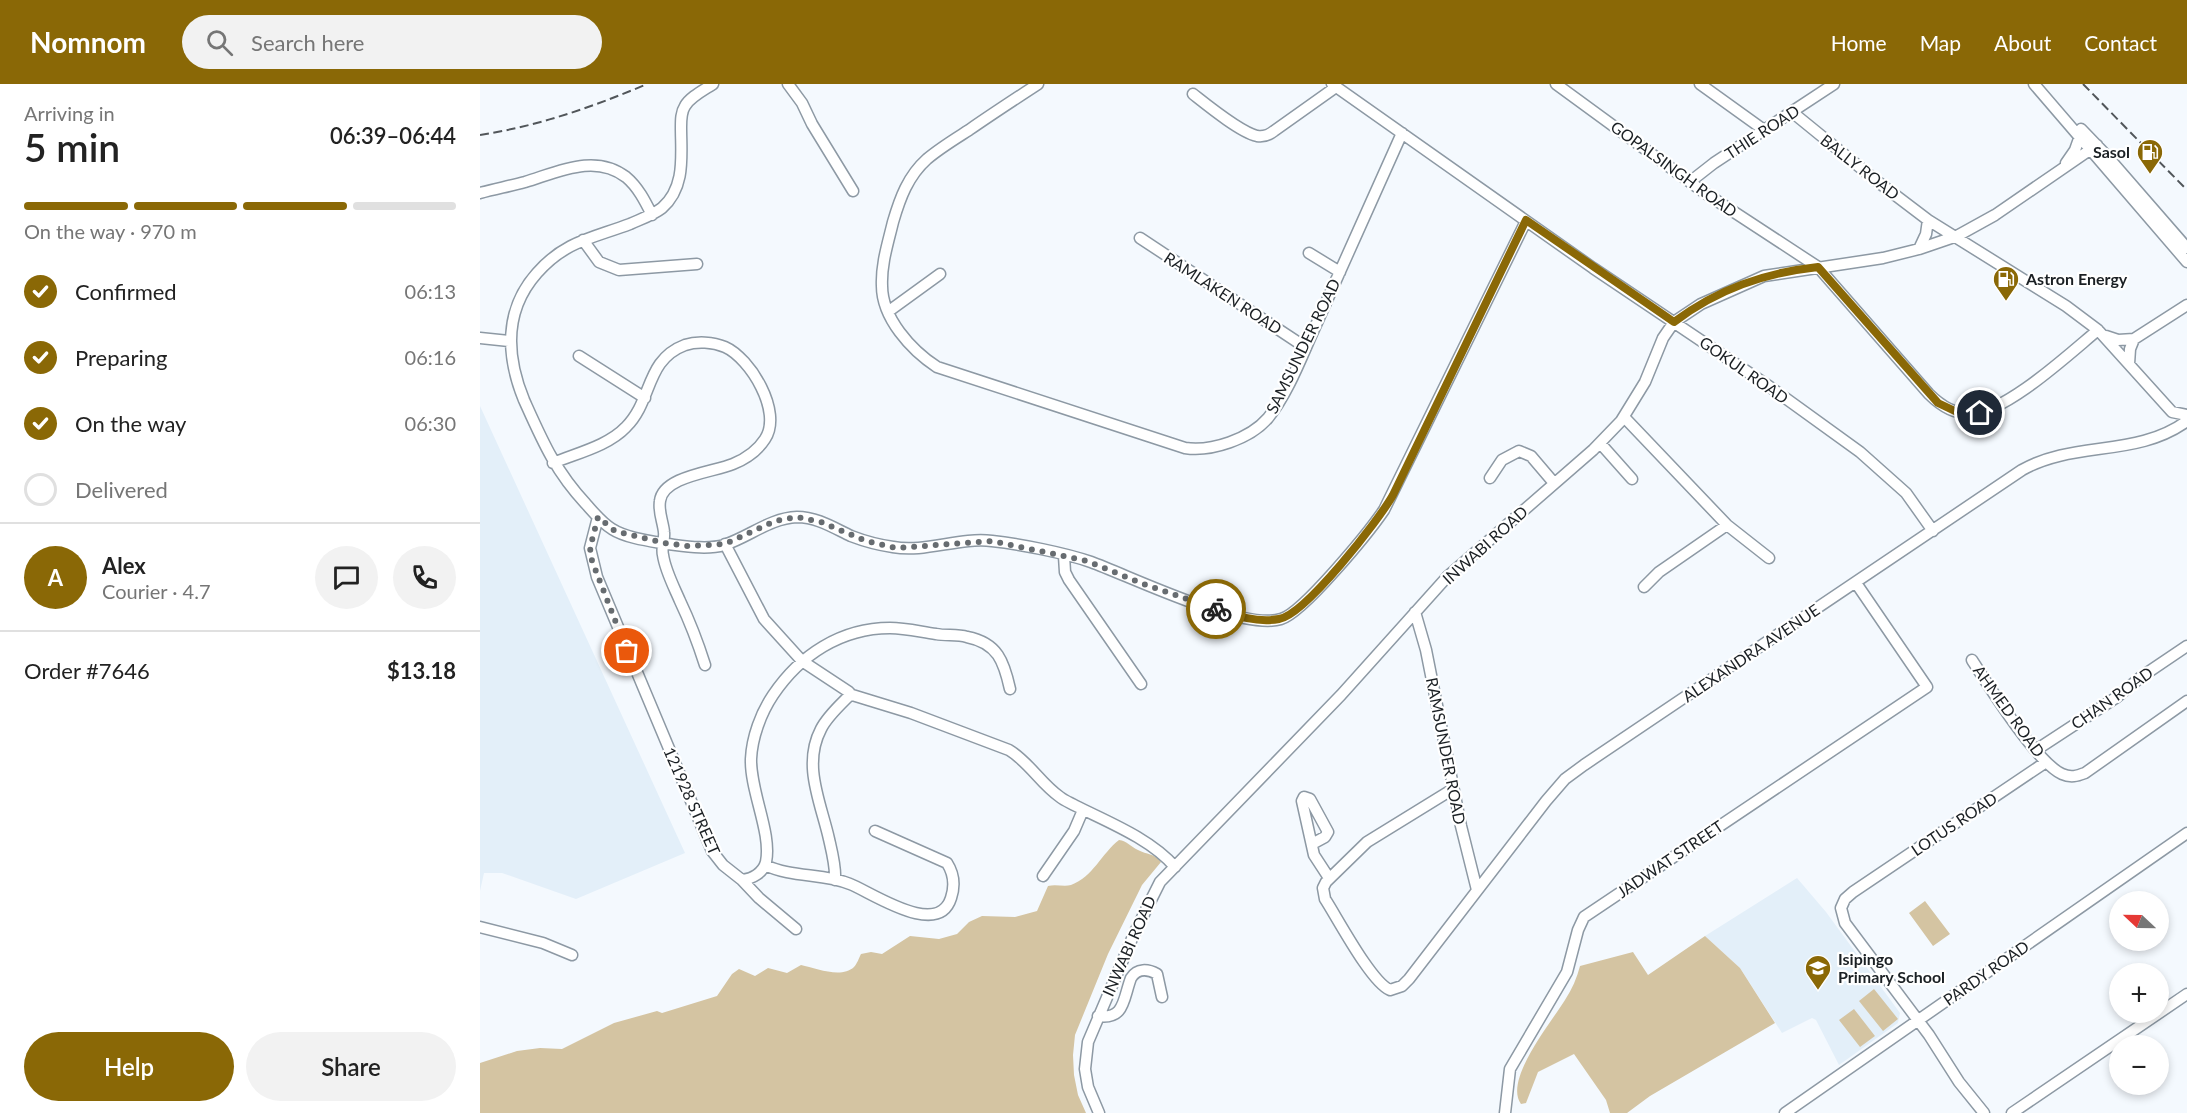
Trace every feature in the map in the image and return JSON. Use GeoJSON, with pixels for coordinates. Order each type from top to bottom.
{"type":"FeatureCollection","features":[{"type":"Feature","properties":{"kind":"street"},"geometry":{"type":"LineString","coordinates":[[713,84],[686,103],[682,112],[681,169],[677,188],[670,200],[652,214],[583,240],[556,254],[529,283],[517,306],[509,341],[511,359],[520,391],[553,463],[563,478],[598,517],[615,531],[664,543],[706,547],[725,544],[775,521],[797,517],[821,522],[866,541],[896,548],[992,541],[1087,561],[1182,598],[1244,618],[1262,621],[1281,619],[1292,614],[1323,583],[1384,510],[1526,220]]}},
{"type":"Feature","properties":{"kind":"street"},"geometry":{"type":"LineString","coordinates":[[788,84],[802,103],[812,124],[853,190]]}},
{"type":"Feature","properties":{"kind":"street","name":"SAMSUNDER ROAD"},"geometry":{"type":"LineString","coordinates":[[1038,84],[945,146],[914,172],[899,202],[882,269],[881,288],[889,311],[907,343],[937,367],[1106,423],[1198,450],[1230,442],[1267,419],[1285,390],[1402,133]]}},
{"type":"Feature","properties":{"kind":"street","name":"GOPALSINGH ROAD"},"geometry":{"type":"LineString","coordinates":[[1556,84],[1691,181],[1818,267],[1934,400],[1944,407],[1959,413],[1980,413],[1996,407],[2101,333]]}},
{"type":"Feature","properties":{"kind":"street"},"geometry":{"type":"LineString","coordinates":[[1700,84],[1764,130]]}},
{"type":"Feature","properties":{"kind":"street","name":"THIE ROAD"},"geometry":{"type":"LineString","coordinates":[[1691,181],[1714,163],[1834,84]]}},
{"type":"Feature","properties":{"kind":"street"},"geometry":{"type":"LineString","coordinates":[[2034,84],[2187,248]]}},
{"type":"Feature","properties":{"kind":"street"},"geometry":{"type":"LineString","coordinates":[[1193,94],[1253,135],[1263,136],[1275,131],[1334,86]]}},
{"type":"Feature","properties":{"kind":"street","name":"GOKUL ROAD"},"geometry":{"type":"LineString","coordinates":[[1334,86],[1770,387],[1866,457],[1906,493],[1933,531]]}},
{"type":"Feature","properties":{"kind":"street"},"geometry":{"type":"LineString","coordinates":[[2050,100],[2080,136],[2094,147],[2187,262]]}},
{"type":"Feature","properties":{"kind":"street","name":"BALLY ROAD"},"geometry":{"type":"LineString","coordinates":[[1792,112],[1928,220],[2066,306],[2101,333],[2172,412]]}},
{"type":"Feature","properties":{"kind":"street","name":"INWABI ROAD"},"geometry":{"type":"LineString","coordinates":[[2061,170],[2075,150],[2080,136]]}},
{"type":"Feature","properties":{"kind":"street","name":"INWABI ROAD"},"geometry":{"type":"LineString","coordinates":[[1099,1113],[1088,1087],[1085,1069],[1088,1042],[1153,892],[1461,565],[1600,443],[1624,417],[1652,368],[1663,338],[1674,322],[1701,304],[1752,280],[1799,269],[1883,258],[1957,236],[1977,227],[2094,147]]}},
{"type":"Feature","properties":{"kind":"street"},"geometry":{"type":"LineString","coordinates":[[480,193],[580,165],[605,166],[618,172],[633,184],[652,214]]}},
{"type":"Feature","properties":{"kind":"street"},"geometry":{"type":"LineString","coordinates":[[1919,249],[1926,234],[1928,220]]}},
{"type":"Feature","properties":{"kind":"street","name":"RAMLAKEN ROAD"},"geometry":{"type":"LineString","coordinates":[[1140,238],[1305,347]]}},
{"type":"Feature","properties":{"kind":"street"},"geometry":{"type":"LineString","coordinates":[[583,240],[599,262],[620,270],[697,264]]}},
{"type":"Feature","properties":{"kind":"street"},"geometry":{"type":"LineString","coordinates":[[1793,251],[1799,269]]}},
{"type":"Feature","properties":{"kind":"street"},"geometry":{"type":"LineString","coordinates":[[1309,253],[1340,272]]}},
{"type":"Feature","properties":{"kind":"street"},"geometry":{"type":"LineString","coordinates":[[889,311],[940,274]]}},
{"type":"Feature","properties":{"kind":"street"},"geometry":{"type":"LineString","coordinates":[[2101,333],[2118,340],[2134,339],[2187,305]]}},
{"type":"Feature","properties":{"kind":"street"},"geometry":{"type":"LineString","coordinates":[[480,338],[509,341]]}},
{"type":"Feature","properties":{"kind":"street"},"geometry":{"type":"LineString","coordinates":[[2129,364],[2130,349],[2134,339]]}},
{"type":"Feature","properties":{"kind":"street"},"geometry":{"type":"LineString","coordinates":[[553,463],[615,437],[638,414],[651,377],[666,356],[685,345],[710,343],[726,347],[749,368],[761,387],[771,416],[766,438],[746,457],[723,468],[687,477],[668,487],[662,493],[660,505],[664,543],[663,558],[705,665]]}},
{"type":"Feature","properties":{"kind":"street"},"geometry":{"type":"LineString","coordinates":[[579,356],[645,398]]}},
{"type":"Feature","properties":{"kind":"street"},"geometry":{"type":"LineString","coordinates":[[2161,436],[2170,423],[2172,412],[2187,415]]}},
{"type":"Feature","properties":{"kind":"street"},"geometry":{"type":"LineString","coordinates":[[1624,417],[1727,525],[1769,558]]}},
{"type":"Feature","properties":{"kind":"street","name":"ALEXANDRA AVENUE"},"geometry":{"type":"LineString","coordinates":[[1329,878],[1323,888],[1325,899],[1379,984],[1390,990],[1402,986],[1545,801],[1570,775],[1933,531],[2009,477],[2042,460],[2089,449],[2147,442],[2187,421]]}},
{"type":"Feature","properties":{"kind":"street"},"geometry":{"type":"LineString","coordinates":[[1600,443],[1632,479]]}},
{"type":"Feature","properties":{"kind":"street"},"geometry":{"type":"LineString","coordinates":[[1490,478],[1502,460],[1519,451],[1531,456],[1554,483]]}},
{"type":"Feature","properties":{"kind":"street","name":"121928 STREET"},"geometry":{"type":"LineString","coordinates":[[598,517],[590,548],[597,577],[712,851],[723,865],[795,929]]}},
{"type":"Feature","properties":{"kind":"street"},"geometry":{"type":"LineString","coordinates":[[1644,587],[1659,572],[1727,525]]}},
{"type":"Feature","properties":{"kind":"street"},"geometry":{"type":"LineString","coordinates":[[725,544],[764,620],[802,661],[848,690],[849,694],[911,713],[1009,750],[1019,756],[1054,793],[1141,839],[1166,857],[1175,867]]}},
{"type":"Feature","properties":{"kind":"street"},"geometry":{"type":"LineString","coordinates":[[1064,556],[1065,572],[1069,580],[1141,684]]}},
{"type":"Feature","properties":{"kind":"street","name":"JADWAT STREET"},"geometry":{"type":"LineString","coordinates":[[1505,1108],[1510,1069],[1564,977],[1584,917],[1927,687],[1856,583]]}},
{"type":"Feature","properties":{"kind":"street","name":"RAMSUNDER ROAD"},"geometry":{"type":"LineString","coordinates":[[1415,612],[1426,650],[1469,866],[1476,890]]}},
{"type":"Feature","properties":{"kind":"street"},"geometry":{"type":"LineString","coordinates":[[742,880],[756,875],[765,865],[765,837],[752,781],[751,756],[756,732],[767,706],[783,682],[802,661],[836,639],[874,629],[901,629],[966,636],[987,645],[1002,660],[1010,689]]}},
{"type":"Feature","properties":{"kind":"street","name":"CHAN ROAD"},"geometry":{"type":"LineString","coordinates":[[2036,750],[2187,646]]}},
{"type":"Feature","properties":{"kind":"street","name":"AHMED ROAD"},"geometry":{"type":"LineString","coordinates":[[1972,660],[1991,690],[2046,762]]}},
{"type":"Feature","properties":{"kind":"street"},"geometry":{"type":"LineString","coordinates":[[835,880],[831,847],[815,788],[814,750],[821,729],[849,694]]}},
{"type":"Feature","properties":{"kind":"street"},"geometry":{"type":"LineString","coordinates":[[2046,762],[2055,771],[2069,776],[2085,773],[2187,702]]}},
{"type":"Feature","properties":{"kind":"street","name":"LOTUS ROAD"},"geometry":{"type":"LineString","coordinates":[[1918,1020],[1845,922],[1841,908],[1845,899],[2046,762]]}},
{"type":"Feature","properties":{"kind":"street"},"geometry":{"type":"LineString","coordinates":[[1312,844],[1314,855],[1329,878],[1367,842],[1454,789]]}},
{"type":"Feature","properties":{"kind":"street"},"geometry":{"type":"LineString","coordinates":[[1043,876],[1074,831],[1083,810]]}},
{"type":"Feature","properties":{"kind":"street"},"geometry":{"type":"LineString","coordinates":[[765,865],[783,872],[849,884],[910,912],[933,914],[946,908],[951,901],[953,891],[952,871],[947,863],[875,831]]}},
{"type":"Feature","properties":{"kind":"street","name":"PARDY ROAD"},"geometry":{"type":"LineString","coordinates":[[1785,1113],[2187,833]]}},
{"type":"Feature","properties":{"kind":"street"},"geometry":{"type":"LineString","coordinates":[[480,927],[543,943],[572,955]]}},
{"type":"Feature","properties":{"kind":"street"},"geometry":{"type":"LineString","coordinates":[[1098,1016],[1114,1016],[1120,1009],[1131,978],[1140,970],[1157,974],[1162,998]]}},
{"type":"Feature","properties":{"kind":"street"},"geometry":{"type":"LineString","coordinates":[[2012,1113],[2187,994]]}},
{"type":"Feature","properties":{"kind":"street"},"geometry":{"type":"LineString","coordinates":[[1918,1020],[1959,1082],[1984,1113]]}},
{"type":"Feature","properties":{"kind":"shaded area"},"geometry":{"type":"Polygon","coordinates":[[[480,406],[685,853],[576,899],[502,873],[484,873],[480,891],[480,406]]]}},
{"type":"Feature","properties":{"kind":"shaded area"},"geometry":{"type":"Polygon","coordinates":[[[1119,840],[1161,862],[1142,885],[1108,954],[1075,1035],[1074,1075],[1078,1095],[1086,1113],[480,1113],[480,1063],[517,1051],[540,1048],[562,1049],[614,1023],[657,1011],[662,1013],[717,996],[732,974],[739,969],[755,976],[768,968],[787,973],[801,965],[828,972],[842,972],[854,967],[861,954],[871,952],[882,954],[910,936],[939,939],[957,934],[969,922],[982,916],[1015,917],[1037,911],[1048,886],[1068,886],[1079,881],[1119,840]]]}},
{"type":"Feature","properties":{"kind":"shaded area","name":"Isipingo Primary School"},"geometry":{"type":"Polygon","coordinates":[[[1797,878],[1826,912],[1900,1013],[1898,1023],[1839,1065],[1816,1020],[1812,1018],[1782,1033],[1740,968],[1705,936],[1797,878]]]}},
{"type":"Feature","properties":{"kind":"shaded area"},"geometry":{"type":"Polygon","coordinates":[[[1925,901],[1950,934],[1933,946],[1909,913],[1925,901]]]}},
{"type":"Feature","properties":{"kind":"shaded area"},"geometry":{"type":"Polygon","coordinates":[[[1705,936],[1740,968],[1775,1023],[1650,1096],[1627,1113],[1610,1113],[1606,1100],[1574,1054],[1538,1072],[1526,1103],[1521,1104],[1517,1093],[1524,1066],[1541,1035],[1570,992],[1580,966],[1633,952],[1648,975],[1705,936]]]}},
{"type":"Feature","properties":{"kind":"shaded area"},"geometry":{"type":"Polygon","coordinates":[[[1874,989],[1898,1019],[1883,1031],[1859,1001],[1874,989]]]}},
{"type":"Feature","properties":{"kind":"shaded area"},"geometry":{"type":"Polygon","coordinates":[[[1854,1009],[1875,1036],[1860,1047],[1839,1020],[1854,1009]]]}},
{"type":"Feature","properties":{"kind":"railway"},"geometry":{"type":"LineString","coordinates":[[480,135],[565,115],[647,84]]}},
{"type":"Feature","properties":{"kind":"railway"},"geometry":{"type":"LineString","coordinates":[[2083,84],[2187,190]]}},
{"type":"Feature","properties":{"kind":"way so far"},"geometry":{"type":"LineString","coordinates":[[627,651],[592,561],[590,548],[598,517],[615,531],[664,543],[688,546],[718,546],[775,521],[797,517],[821,522],[866,541],[896,548],[908,549],[940,543],[978,540],[992,541],[1087,561],[1146,585],[1216,609]]}},
{"type":"Feature","properties":{"kind":"place","name":"Sasol"},"geometry":{"type":"Point","coordinates":[2150,175]}},
{"type":"Feature","properties":{"kind":"place","name":"Astron Energy"},"geometry":{"type":"Point","coordinates":[2006,302]}},
{"type":"Feature","properties":{"kind":"place","name":"Isipingo Primary School"},"geometry":{"type":"Point","coordinates":[1818,991]}},
{"type":"Feature","properties":{"kind":"route"},"geometry":{"type":"LineString","coordinates":[[1216,609],[1262,621],[1281,619],[1292,614],[1323,583],[1372,527],[1393,495],[1526,220],[1674,322],[1701,304],[1752,280],[1783,272],[1818,267],[1938,403],[1959,413],[1980,413]]}}]}
